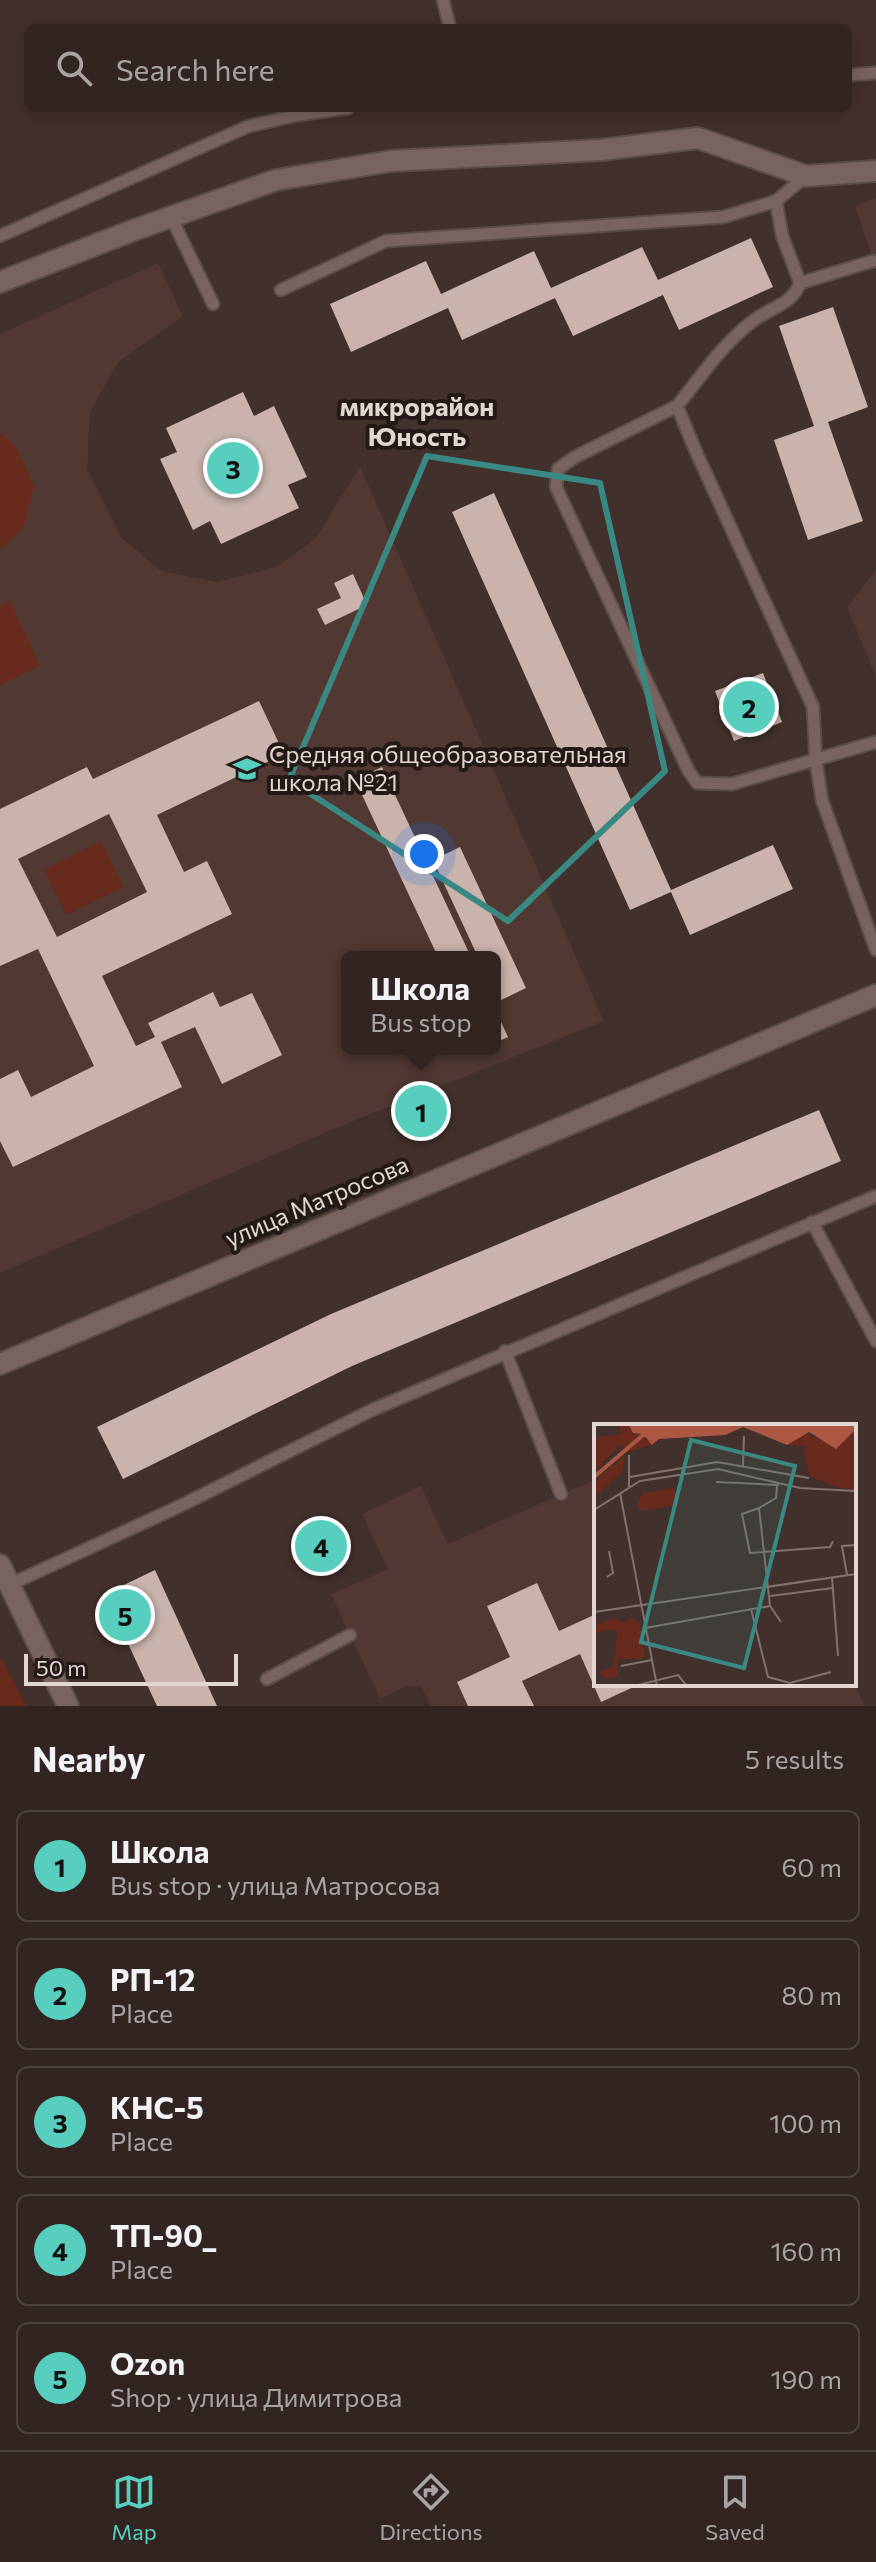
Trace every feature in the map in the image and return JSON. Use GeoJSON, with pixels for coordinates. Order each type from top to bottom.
{"type":"FeatureCollection","features":[{"type":"Feature","properties":{"kind":"main road"},"geometry":{"type":"LineString","coordinates":[[0,282],[276,180],[391,161],[601,150],[698,138],[806,176],[876,171]]}},
{"type":"Feature","properties":{"kind":"main road","name":"улица Матросова"},"geometry":{"type":"LineString","coordinates":[[0,1364],[876,995]]}},
{"type":"Feature","properties":{"kind":"main road"},"geometry":{"type":"LineString","coordinates":[[0,1565],[68,1706]]}},
{"type":"Feature","properties":{"kind":"lane"},"geometry":{"type":"LineString","coordinates":[[443,0],[449,24]]}},
{"type":"Feature","properties":{"kind":"lane"},"geometry":{"type":"LineString","coordinates":[[852,75],[876,73]]}},
{"type":"Feature","properties":{"kind":"lane"},"geometry":{"type":"LineString","coordinates":[[0,236],[249,126],[319,112]]}},
{"type":"Feature","properties":{"kind":"lane"},"geometry":{"type":"LineString","coordinates":[[281,290],[386,241],[723,217],[776,201],[806,176]]}},
{"type":"Feature","properties":{"kind":"lane"},"geometry":{"type":"LineString","coordinates":[[776,201],[782,235],[800,283],[795,296],[752,322],[710,362],[677,406],[575,457],[558,469],[556,487],[688,770],[697,783],[732,784],[876,742]]}},
{"type":"Feature","properties":{"kind":"lane"},"geometry":{"type":"LineString","coordinates":[[171,217],[213,304]]}},
{"type":"Feature","properties":{"kind":"lane"},"geometry":{"type":"LineString","coordinates":[[800,283],[873,261]]}},
{"type":"Feature","properties":{"kind":"lane"},"geometry":{"type":"LineString","coordinates":[[677,406],[813,707],[822,800],[876,950]]}},
{"type":"Feature","properties":{"kind":"lane"},"geometry":{"type":"LineString","coordinates":[[9,1585],[182,1505],[372,1410],[876,1196]]}},
{"type":"Feature","properties":{"kind":"lane"},"geometry":{"type":"LineString","coordinates":[[812,1222],[876,1341]]}},
{"type":"Feature","properties":{"kind":"lane"},"geometry":{"type":"LineString","coordinates":[[505,1351],[561,1494]]}},
{"type":"Feature","properties":{"kind":"lane"},"geometry":{"type":"LineString","coordinates":[[267,1679],[350,1635]]}},
{"type":"Feature","properties":{"kind":"highlighted area"},"geometry":{"type":"Polygon","coordinates":[[[427,456],[600,483],[665,771],[508,921],[289,780],[427,456]]]}},
{"type":"Feature","properties":{"kind":"shaded area"},"geometry":{"type":"Polygon","coordinates":[[[876,198],[876,268],[855,206],[876,198]]]}},
{"type":"Feature","properties":{"kind":"shaded area","name":"Средняя общеобразовательная школа №21"},"geometry":{"type":"Polygon","coordinates":[[[158,263],[183,316],[118,362],[90,413],[87,469],[121,537],[161,571],[217,582],[276,567],[316,538],[360,466],[604,1021],[343,1125],[0,1273],[0,334],[158,263]]]}},
{"type":"Feature","properties":{"kind":"shaded area"},"geometry":{"type":"Polygon","coordinates":[[[0,432],[15,446],[34,486],[23,528],[0,549],[0,432]]]}},
{"type":"Feature","properties":{"kind":"shaded area"},"geometry":{"type":"Polygon","coordinates":[[[876,570],[876,677],[847,607],[876,570]]]}},
{"type":"Feature","properties":{"kind":"shaded area"},"geometry":{"type":"Polygon","coordinates":[[[10,601],[40,666],[0,685],[0,605],[10,601]]]}},
{"type":"Feature","properties":{"kind":"shaded area"},"geometry":{"type":"Polygon","coordinates":[[[101,841],[123,887],[66,915],[44,869],[101,841]]]}},
{"type":"Feature","properties":{"kind":"shaded area"},"geometry":{"type":"Polygon","coordinates":[[[594,1480],[594,1686],[855,1686],[865,1706],[431,1706],[421,1685],[404,1687],[380,1699],[331,1594],[388,1569],[362,1514],[421,1486],[448,1544],[594,1480]]]}},
{"type":"Feature","properties":{"kind":"shaded area"},"geometry":{"type":"Polygon","coordinates":[[[0,1657],[27,1706],[0,1706],[0,1657]]]}},
{"type":"Feature","properties":{"kind":"building"},"geometry":{"type":"Polygon","coordinates":[[[751,238],[773,287],[679,330],[663,295],[573,336],[555,298],[462,340],[448,308],[351,352],[330,304],[426,261],[441,294],[534,251],[551,288],[642,247],[658,280],[751,238]]]}},
{"type":"Feature","properties":{"kind":"building"},"geometry":{"type":"Polygon","coordinates":[[[833,307],[868,407],[828,422],[863,521],[808,540],[774,440],[814,426],[779,326],[833,307]]]}},
{"type":"Feature","properties":{"kind":"building"},"geometry":{"type":"Polygon","coordinates":[[[243,392],[254,416],[274,406],[307,477],[288,485],[299,508],[221,544],[210,521],[193,530],[160,459],[177,452],[166,428],[243,392]]]}},
{"type":"Feature","properties":{"kind":"building"},"geometry":{"type":"Polygon","coordinates":[[[494,493],[671,890],[773,845],[793,889],[690,935],[671,892],[630,910],[452,512],[494,493]]]}},
{"type":"Feature","properties":{"kind":"building"},"geometry":{"type":"Polygon","coordinates":[[[353,574],[367,605],[325,625],[317,609],[341,598],[334,583],[353,574]]]}},
{"type":"Feature","properties":{"kind":"building"},"geometry":{"type":"Polygon","coordinates":[[[763,673],[782,722],[734,741],[715,691],[763,673]]]}},
{"type":"Feature","properties":{"kind":"building"},"geometry":{"type":"Polygon","coordinates":[[[259,701],[284,754],[157,815],[184,872],[207,861],[232,914],[102,976],[136,1046],[155,1037],[148,1023],[213,992],[220,1007],[252,993],[282,1055],[222,1084],[195,1027],[161,1042],[182,1087],[13,1167],[0,1141],[0,1079],[18,1070],[31,1097],[94,1066],[38,949],[0,966],[0,809],[87,767],[93,779],[259,701]],[[109,814],[18,859],[57,937],[147,892],[109,814]]]}},
{"type":"Feature","properties":{"kind":"building"},"geometry":{"type":"Polygon","coordinates":[[[382,767],[468,951],[435,951],[355,780],[382,767]]]}},
{"type":"Feature","properties":{"kind":"building"},"geometry":{"type":"Polygon","coordinates":[[[460,847],[526,988],[501,1000],[501,951],[475,951],[433,860],[460,847]]]}},
{"type":"Feature","properties":{"kind":"building"},"geometry":{"type":"Polygon","coordinates":[[[501,1022],[508,1037],[501,1040],[501,1022]]]}},
{"type":"Feature","properties":{"kind":"building"},"geometry":{"type":"Polygon","coordinates":[[[819,1110],[841,1161],[352,1366],[123,1479],[97,1427],[331,1314],[819,1110]]]}},
{"type":"Feature","properties":{"kind":"building"},"geometry":{"type":"Polygon","coordinates":[[[324,1522],[341,1559],[318,1569],[302,1532],[324,1522]]]}},
{"type":"Feature","properties":{"kind":"building"},"geometry":{"type":"Polygon","coordinates":[[[155,1570],[217,1706],[157,1706],[105,1594],[155,1570]]]}},
{"type":"Feature","properties":{"kind":"building"},"geometry":{"type":"Polygon","coordinates":[[[537,1583],[559,1631],[594,1615],[594,1686],[580,1654],[522,1681],[534,1706],[468,1706],[457,1682],[510,1657],[487,1606],[537,1583]]]}},
{"type":"Feature","properties":{"kind":"building"},"geometry":{"type":"Polygon","coordinates":[[[594,1686],[636,1686],[601,1702],[594,1686]]]}},
{"type":"Feature","properties":{"kind":"place","name":"КНС-5"},"geometry":{"type":"Point","coordinates":[233,468]}},
{"type":"Feature","properties":{"kind":"place","name":"РП-12"},"geometry":{"type":"Point","coordinates":[749,707]}},
{"type":"Feature","properties":{"kind":"place","name":"Средняя общеобразовательная школа №21"},"geometry":{"type":"Point","coordinates":[247,769]}},
{"type":"Feature","properties":{"kind":"place","name":"Школа"},"geometry":{"type":"Point","coordinates":[421,1111]}},
{"type":"Feature","properties":{"kind":"place","name":"ТП-90_"},"geometry":{"type":"Point","coordinates":[321,1546]}},
{"type":"Feature","properties":{"kind":"place","name":"Ozon"},"geometry":{"type":"Point","coordinates":[125,1615]}},
{"type":"Feature","properties":{"kind":"district","name":"микрорайон Юность"},"geometry":{"type":"Point","coordinates":[417,422]}}]}
